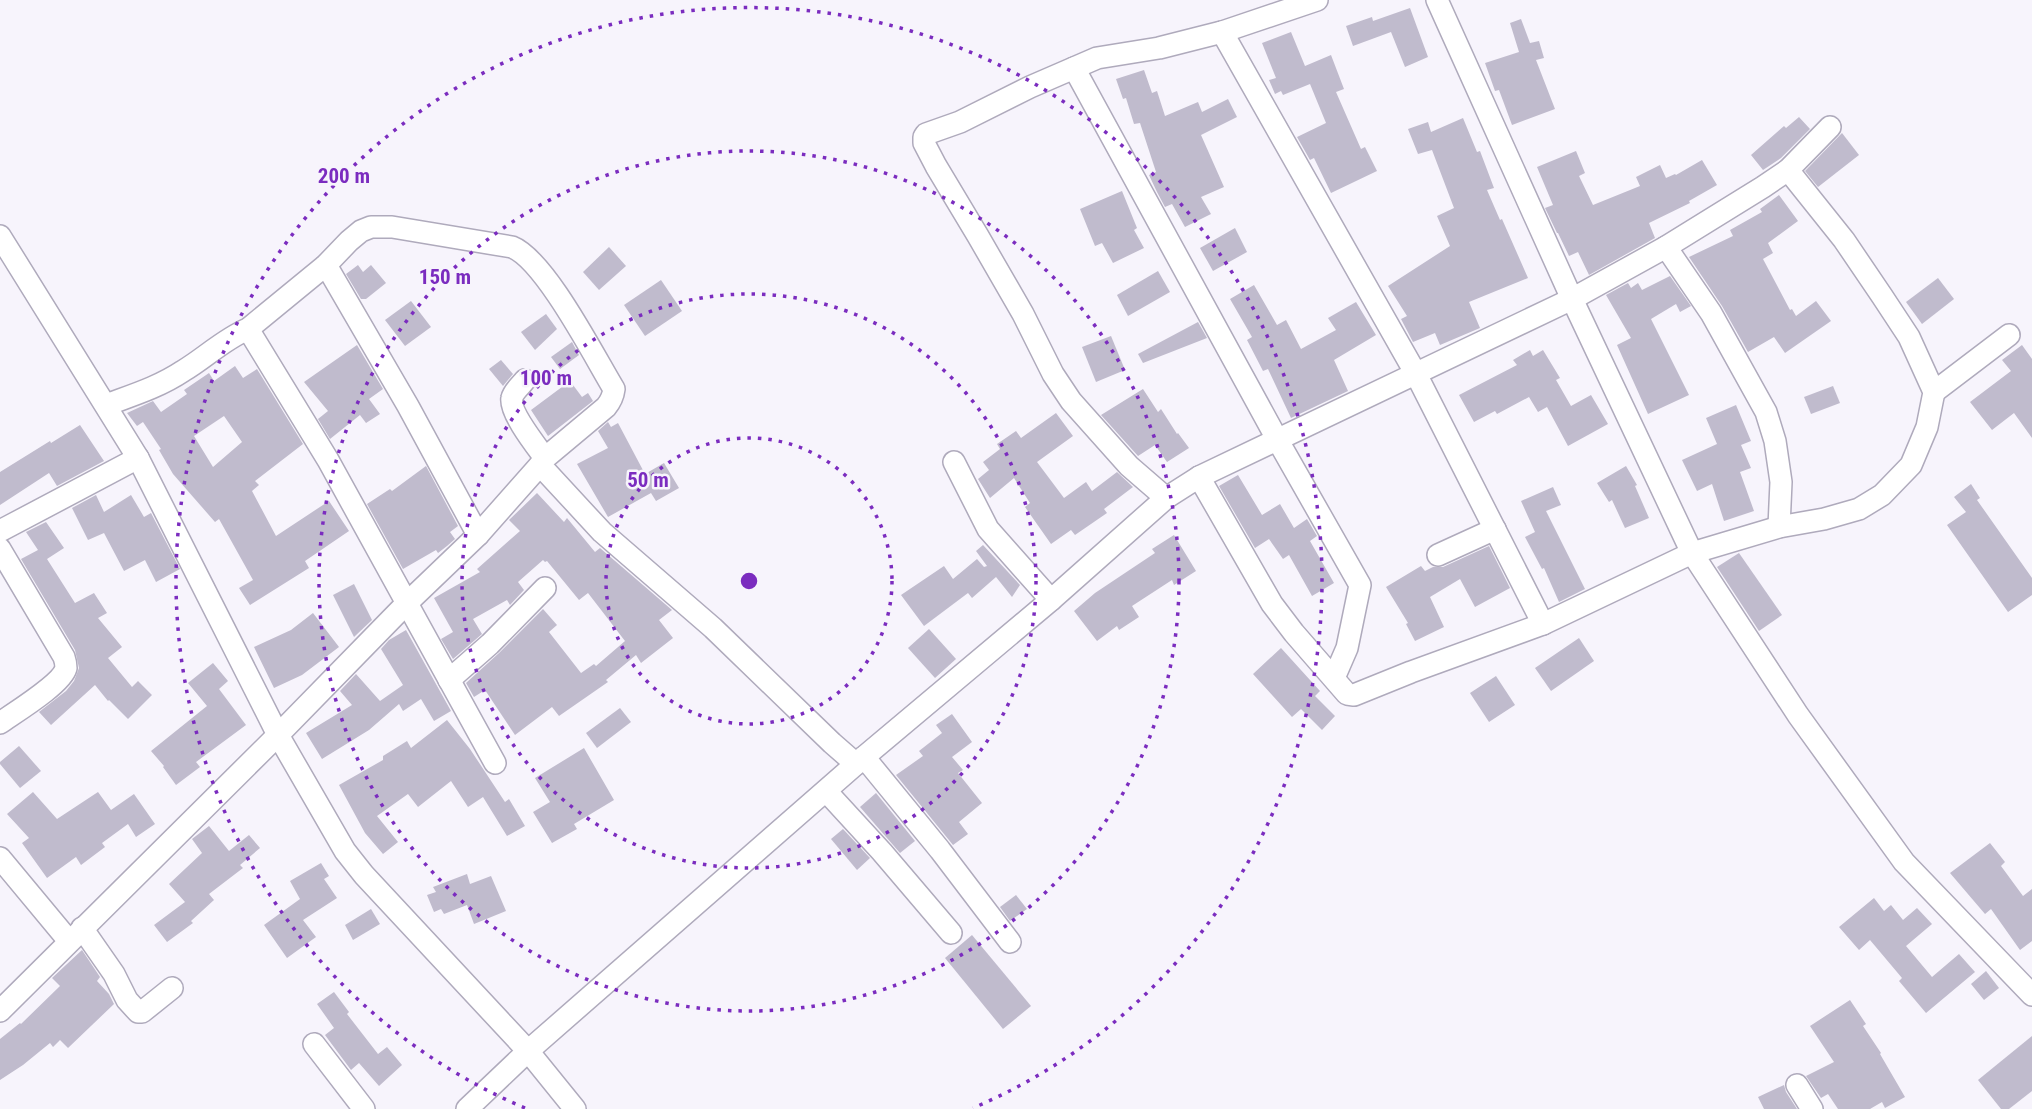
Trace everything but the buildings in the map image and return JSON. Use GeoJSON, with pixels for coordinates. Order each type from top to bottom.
{"type":"FeatureCollection","features":[{"type":"Feature","properties":{"kind":"street"},"geometry":{"type":"LineString","coordinates":[[1166,498],[1129,466],[1071,401],[1053,374],[1023,314],[924,143],[924,137],[1097,58],[1159,48],[1222,32],[1317,0]]}},
{"type":"Feature","properties":{"kind":"street"},"geometry":{"type":"LineString","coordinates":[[1437,0],[1572,299],[1692,553],[1798,715],[1904,862],[2031,993]]}},
{"type":"Feature","properties":{"kind":"street"},"geometry":{"type":"LineString","coordinates":[[1222,32],[1416,373],[1543,624]]}},
{"type":"Feature","properties":{"kind":"street"},"geometry":{"type":"LineString","coordinates":[[1074,68],[1360,585],[1348,648],[1334,678]]}},
{"type":"Feature","properties":{"kind":"street"},"geometry":{"type":"LineString","coordinates":[[467,1109],[528,1051],[1166,498],[1199,477],[1572,299],[1666,247],[1788,170],[1830,127]]}},
{"type":"Feature","properties":{"kind":"street"},"geometry":{"type":"LineString","coordinates":[[1199,477],[1272,604],[1294,634],[1347,694],[1354,695],[1543,624],[1692,553],[1779,527],[1859,509],[1882,495],[1911,466],[1927,427],[1934,392],[1909,337],[1844,240],[1788,170]]}},
{"type":"Feature","properties":{"kind":"street"},"geometry":{"type":"LineString","coordinates":[[0,1011],[478,535],[543,462],[606,407],[612,400],[614,389],[551,284],[525,254],[512,247],[374,226],[355,236],[326,265],[248,328],[153,388],[106,405]]}},
{"type":"Feature","properties":{"kind":"street"},"geometry":{"type":"LineString","coordinates":[[0,236],[138,458],[278,735],[354,864],[528,1051],[575,1109]]}},
{"type":"Feature","properties":{"kind":"street"},"geometry":{"type":"LineString","coordinates":[[1666,247],[1711,313],[1766,412],[1775,441],[1781,482],[1779,527]]}},
{"type":"Feature","properties":{"kind":"street"},"geometry":{"type":"LineString","coordinates":[[326,265],[408,406],[478,535]]}},
{"type":"Feature","properties":{"kind":"street"},"geometry":{"type":"LineString","coordinates":[[248,328],[328,460],[495,763]]}},
{"type":"Feature","properties":{"kind":"street"},"geometry":{"type":"LineString","coordinates":[[1934,392],[2009,335]]}},
{"type":"Feature","properties":{"kind":"street"},"geometry":{"type":"LineString","coordinates":[[526,380],[513,396],[513,408],[543,462],[602,531],[713,628],[831,743],[860,761],[940,850],[1010,942]]}},
{"type":"Feature","properties":{"kind":"street"},"geometry":{"type":"LineString","coordinates":[[0,531],[138,458]]}},
{"type":"Feature","properties":{"kind":"street"},"geometry":{"type":"LineString","coordinates":[[954,463],[988,529],[1051,600]]}},
{"type":"Feature","properties":{"kind":"street"},"geometry":{"type":"LineString","coordinates":[[1438,555],[1495,529]]}},
{"type":"Feature","properties":{"kind":"street"},"geometry":{"type":"LineString","coordinates":[[0,549],[64,657],[66,667],[61,678],[0,723]]}},
{"type":"Feature","properties":{"kind":"street"},"geometry":{"type":"LineString","coordinates":[[449,680],[545,587]]}},
{"type":"Feature","properties":{"kind":"street"},"geometry":{"type":"LineString","coordinates":[[826,791],[951,933]]}},
{"type":"Feature","properties":{"kind":"street"},"geometry":{"type":"LineString","coordinates":[[0,858],[114,974],[127,1000],[138,1012],[142,1012],[172,988]]}},
{"type":"Feature","properties":{"kind":"street"},"geometry":{"type":"LineString","coordinates":[[314,1044],[364,1109]]}},
{"type":"Feature","properties":{"kind":"street"},"geometry":{"type":"LineString","coordinates":[[1797,1085],[1812,1109]]}}]}
